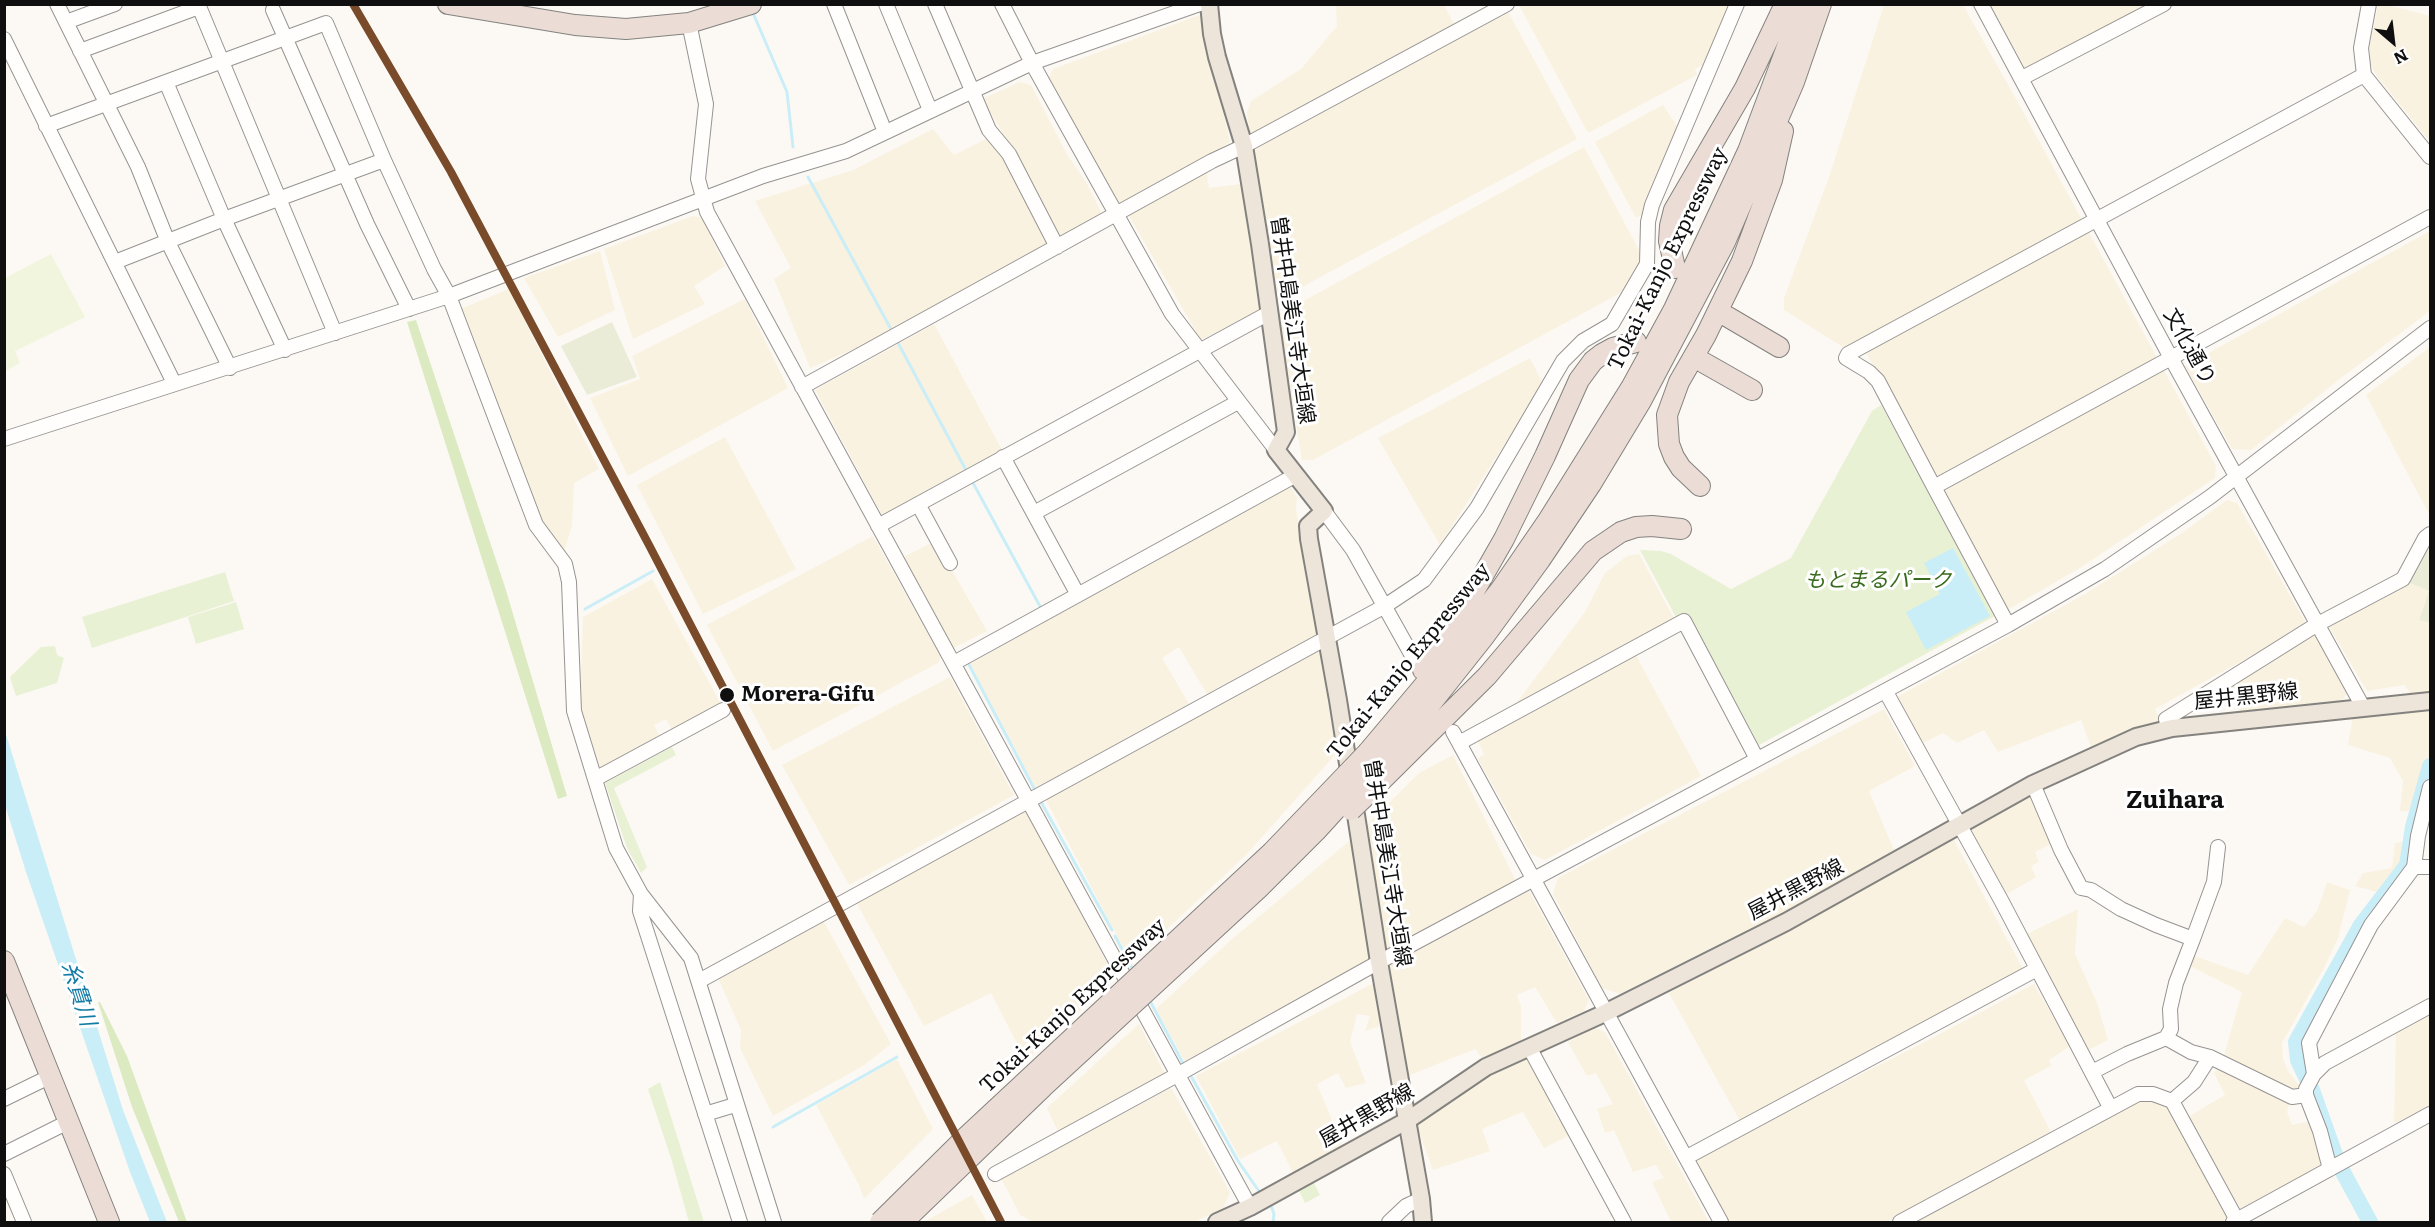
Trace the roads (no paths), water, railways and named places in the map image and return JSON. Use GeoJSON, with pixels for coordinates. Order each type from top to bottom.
{"type":"FeatureCollection","features":[{"type":"Feature","properties":{"kind":"highway"},"geometry":{"type":"LineString","coordinates":[[448,4],[592,27],[643,28],[689,23],[751,4]]}},
{"type":"Feature","properties":{"kind":"highway"},"geometry":{"type":"LineString","coordinates":[[1675,268],[1669,241],[1674,210],[1745,88],[1785,4]]}},
{"type":"Feature","properties":{"kind":"highway","name":"Tokai-Kanjo Expressway"},"geometry":{"type":"LineString","coordinates":[[880,1222],[975,1129],[1256,868],[1368,752],[1501,589],[1547,522],[1632,386],[1679,299],[1748,152],[1803,4]]}},
{"type":"Feature","properties":{"kind":"highway","name":"Tokai-Kanjo Expressway"},"geometry":{"type":"LineString","coordinates":[[903,1222],[1043,1087],[1258,889],[1316,831],[1372,780],[1483,638],[1540,560],[1591,484],[1641,401],[1720,252],[1794,82],[1821,4]]}},
{"type":"Feature","properties":{"kind":"highway"},"geometry":{"type":"LineString","coordinates":[[1700,486],[1681,468],[1674,457],[1669,444],[1667,415],[1679,382],[1724,301],[1757,221],[1772,180],[1794,82]]}},
{"type":"Feature","properties":{"kind":"highway"},"geometry":{"type":"LineString","coordinates":[[1728,317],[1779,346]]}},
{"type":"Feature","properties":{"kind":"highway"},"geometry":{"type":"LineString","coordinates":[[1368,752],[1484,576],[1532,484],[1579,380],[1593,361],[1602,354],[1613,348],[1636,342]]}},
{"type":"Feature","properties":{"kind":"highway"},"geometry":{"type":"LineString","coordinates":[[1699,360],[1752,390]]}},
{"type":"Feature","properties":{"kind":"highway"},"geometry":{"type":"LineString","coordinates":[[1372,780],[1487,676],[1593,552],[1621,532],[1636,527],[1681,529]]}},
{"type":"Feature","properties":{"kind":"highway"},"geometry":{"type":"LineString","coordinates":[[4,961],[11,995],[51,1076],[106,1222]]}},
{"type":"Feature","properties":{"kind":"main road","name":"曽井中島美江寺大垣線"},"geometry":{"type":"LineString","coordinates":[[1209,4],[1215,49],[1244,146],[1286,432],[1276,450],[1324,511],[1308,526],[1309,539],[1359,830],[1379,962],[1408,1120],[1423,1222]]}},
{"type":"Feature","properties":{"kind":"main road","name":"屋井黒野線"},"geometry":{"type":"LineString","coordinates":[[1217,1222],[1250,1207],[1408,1120],[1437,1102],[1474,1074],[1786,922],[2033,784],[2136,737],[2168,729],[2430,701]]}},
{"type":"Feature","properties":{"kind":"street"},"geometry":{"type":"LineString","coordinates":[[57,4],[138,167],[168,242],[230,368]]}},
{"type":"Feature","properties":{"kind":"street"},"geometry":{"type":"LineString","coordinates":[[66,22],[115,4]]}},
{"type":"Feature","properties":{"kind":"street"},"geometry":{"type":"LineString","coordinates":[[834,4],[885,132]]}},
{"type":"Feature","properties":{"kind":"street"},"geometry":{"type":"LineString","coordinates":[[886,4],[930,110]]}},
{"type":"Feature","properties":{"kind":"street"},"geometry":{"type":"LineString","coordinates":[[935,4],[989,130],[1009,154],[1057,247]]}},
{"type":"Feature","properties":{"kind":"street"},"geometry":{"type":"LineString","coordinates":[[1002,4],[1032,63],[1163,300],[1198,350],[1276,450]]}},
{"type":"Feature","properties":{"kind":"street"},"geometry":{"type":"LineString","coordinates":[[4,439],[449,296],[763,176],[846,152],[1032,63],[1200,4]]}},
{"type":"Feature","properties":{"kind":"street"},"geometry":{"type":"LineString","coordinates":[[802,387],[1212,161],[1507,4]]}},
{"type":"Feature","properties":{"kind":"street"},"geometry":{"type":"LineString","coordinates":[[699,981],[1384,606],[1424,580],[1477,508],[1563,361],[1584,341],[1612,324],[1647,264],[1647,230],[1652,205],[1737,4]]}},
{"type":"Feature","properties":{"kind":"street","name":"文化通り"},"geometry":{"type":"LineString","coordinates":[[1982,4],[2171,358],[2363,707]]}},
{"type":"Feature","properties":{"kind":"street"},"geometry":{"type":"LineString","coordinates":[[2022,78],[2164,4]]}},
{"type":"Feature","properties":{"kind":"street"},"geometry":{"type":"LineString","coordinates":[[2369,4],[2361,48],[2364,75],[2430,157]]}},
{"type":"Feature","properties":{"kind":"street"},"geometry":{"type":"LineString","coordinates":[[80,51],[199,6],[335,333]]}},
{"type":"Feature","properties":{"kind":"street"},"geometry":{"type":"LineString","coordinates":[[273,10],[367,224],[409,309]]}},
{"type":"Feature","properties":{"kind":"street"},"geometry":{"type":"LineString","coordinates":[[46,126],[326,22],[384,160],[434,269],[449,296],[536,525],[565,564],[569,582],[574,711],[616,848],[641,894],[691,958],[735,1105],[774,1222]]}},
{"type":"Feature","properties":{"kind":"street"},"geometry":{"type":"LineString","coordinates":[[689,23],[706,104],[698,179],[707,212],[1250,1207]]}},
{"type":"Feature","properties":{"kind":"street"},"geometry":{"type":"LineString","coordinates":[[4,39],[174,383]]}},
{"type":"Feature","properties":{"kind":"street"},"geometry":{"type":"LineString","coordinates":[[2008,625],[1878,381],[1869,372],[1846,358],[1848,354],[2364,75]]}},
{"type":"Feature","properties":{"kind":"street"},"geometry":{"type":"LineString","coordinates":[[166,82],[224,219],[285,350]]}},
{"type":"Feature","properties":{"kind":"street"},"geometry":{"type":"LineString","coordinates":[[115,262],[384,160]]}},
{"type":"Feature","properties":{"kind":"street"},"geometry":{"type":"LineString","coordinates":[[1934,487],[2430,217]]}},
{"type":"Feature","properties":{"kind":"street"},"geometry":{"type":"LineString","coordinates":[[878,526],[1269,313]]}},
{"type":"Feature","properties":{"kind":"street"},"geometry":{"type":"LineString","coordinates":[[995,1174],[1178,1076],[1379,962],[1886,692],[2008,625],[2105,568],[2238,477],[2430,328]]}},
{"type":"Feature","properties":{"kind":"street"},"geometry":{"type":"LineString","coordinates":[[1034,513],[1238,402]]}},
{"type":"Feature","properties":{"kind":"street"},"geometry":{"type":"LineString","coordinates":[[1003,458],[1078,595]]}},
{"type":"Feature","properties":{"kind":"street"},"geometry":{"type":"LineString","coordinates":[[954,663],[1296,475]]}},
{"type":"Feature","properties":{"kind":"street"},"geometry":{"type":"LineString","coordinates":[[918,504],[950,562]]}},
{"type":"Feature","properties":{"kind":"street"},"geometry":{"type":"LineString","coordinates":[[1324,511],[1353,550],[1414,660]]}},
{"type":"Feature","properties":{"kind":"street"},"geometry":{"type":"LineString","coordinates":[[2168,729],[2166,719],[2316,625],[2403,579],[2425,538],[2430,534]]}},
{"type":"Feature","properties":{"kind":"street"},"geometry":{"type":"LineString","coordinates":[[1721,1222],[1456,737],[1684,621],[1757,759]]}},
{"type":"Feature","properties":{"kind":"street"},"geometry":{"type":"LineString","coordinates":[[1886,692],[2110,1107]]}},
{"type":"Feature","properties":{"kind":"street"},"geometry":{"type":"LineString","coordinates":[[595,779],[723,710]]}},
{"type":"Feature","properties":{"kind":"street"},"geometry":{"type":"LineString","coordinates":[[2033,784],[2061,850],[2081,888],[2091,890],[2121,909],[2156,925],[2193,939]]}},
{"type":"Feature","properties":{"kind":"street"},"geometry":{"type":"LineString","coordinates":[[2314,1074],[2309,1043],[2372,925],[2415,867],[2417,841],[2430,787]]}},
{"type":"Feature","properties":{"kind":"street"},"geometry":{"type":"LineString","coordinates":[[2092,1072],[2166,1038],[2171,1029],[2170,1009],[2176,983],[2214,882],[2218,847]]}},
{"type":"Feature","properties":{"kind":"street"},"geometry":{"type":"LineString","coordinates":[[2415,867],[2430,867]]}},
{"type":"Feature","properties":{"kind":"street"},"geometry":{"type":"LineString","coordinates":[[641,894],[640,911],[740,1222]]}},
{"type":"Feature","properties":{"kind":"street"},"geometry":{"type":"LineString","coordinates":[[1687,1157],[2037,969]]}},
{"type":"Feature","properties":{"kind":"street"},"geometry":{"type":"LineString","coordinates":[[2330,1169],[2314,1112],[2306,1095],[2314,1074],[2325,1063],[2430,1006]]}},
{"type":"Feature","properties":{"kind":"street"},"geometry":{"type":"LineString","coordinates":[[2166,1038],[2191,1052],[2210,1057],[2292,1097],[2306,1095]]}},
{"type":"Feature","properties":{"kind":"street"},"geometry":{"type":"LineString","coordinates":[[1529,1047],[1624,1222]]}},
{"type":"Feature","properties":{"kind":"street"},"geometry":{"type":"LineString","coordinates":[[2172,1101],[2194,1082],[2210,1057]]}},
{"type":"Feature","properties":{"kind":"street"},"geometry":{"type":"LineString","coordinates":[[4,1099],[51,1076]]}},
{"type":"Feature","properties":{"kind":"street"},"geometry":{"type":"LineString","coordinates":[[1900,1222],[2110,1107],[2138,1094],[2153,1094],[2172,1101],[2236,1222],[2430,1114]]}},
{"type":"Feature","properties":{"kind":"street"},"geometry":{"type":"LineString","coordinates":[[705,1114],[735,1105]]}},
{"type":"Feature","properties":{"kind":"street"},"geometry":{"type":"LineString","coordinates":[[4,1154],[68,1122]]}},
{"type":"Feature","properties":{"kind":"street"},"geometry":{"type":"LineString","coordinates":[[4,1174],[24,1222]]}},
{"type":"Feature","properties":{"kind":"street"},"geometry":{"type":"LineString","coordinates":[[1389,1222],[1406,1206],[1421,1199]]}},
{"type":"Feature","properties":{"kind":"water"},"geometry":{"type":"Polygon","coordinates":[[[1953,548],[1990,616],[1926,650],[1906,612],[1940,594],[1924,563],[1953,548]]]}},
{"type":"Feature","properties":{"kind":"water","name":"糸貫川"},"geometry":{"type":"Polygon","coordinates":[[[5,731],[123,1110],[167,1222],[150,1222],[130,1172],[26,872],[5,805],[5,731]]]}},
{"type":"Feature","properties":{"kind":"waterway"},"geometry":{"type":"LineString","coordinates":[[753,13],[787,92],[793,147]]}},
{"type":"Feature","properties":{"kind":"waterway"},"geometry":{"type":"LineString","coordinates":[[808,177],[892,331]]}},
{"type":"Feature","properties":{"kind":"waterway"},"geometry":{"type":"LineString","coordinates":[[897,341],[967,472]]}},
{"type":"Feature","properties":{"kind":"waterway"},"geometry":{"type":"LineString","coordinates":[[972,481],[1042,610]]}},
{"type":"Feature","properties":{"kind":"waterway"},"geometry":{"type":"LineString","coordinates":[[585,609],[653,571]]}},
{"type":"Feature","properties":{"kind":"waterway"},"geometry":{"type":"LineString","coordinates":[[967,661],[1035,790]]}},
{"type":"Feature","properties":{"kind":"waterway"},"geometry":{"type":"LineString","coordinates":[[2370,1222],[2338,1163],[2312,1090],[2298,1060],[2296,1042],[2361,925],[2407,865],[2413,827],[2430,766]]}},
{"type":"Feature","properties":{"kind":"waterway"},"geometry":{"type":"LineString","coordinates":[[1040,800],[1112,930]]}},
{"type":"Feature","properties":{"kind":"waterway"},"geometry":{"type":"LineString","coordinates":[[1115,936],[1133,970]]}},
{"type":"Feature","properties":{"kind":"waterway"},"geometry":{"type":"LineString","coordinates":[[1149,999],[1184,1065]]}},
{"type":"Feature","properties":{"kind":"waterway"},"geometry":{"type":"LineString","coordinates":[[773,1127],[897,1057]]}},
{"type":"Feature","properties":{"kind":"waterway"},"geometry":{"type":"LineString","coordinates":[[1190,1074],[1238,1161],[1261,1194]]}},
{"type":"Feature","properties":{"kind":"waterway"},"geometry":{"type":"LineString","coordinates":[[1268,1204],[1270,1203],[1274,1214],[1273,1222]]}},
{"type":"Feature","properties":{"kind":"place","name":"Morera-Gifu"},"geometry":{"type":"Point","coordinates":[727,695]}},
{"type":"Feature","properties":{"kind":"district","name":"Zuihara"},"geometry":{"type":"Point","coordinates":[2175,801]}},
{"type":"Feature","properties":{"kind":"park label","name":"もとまるパーク"},"geometry":{"type":"Point","coordinates":[1878,581]}}]}
